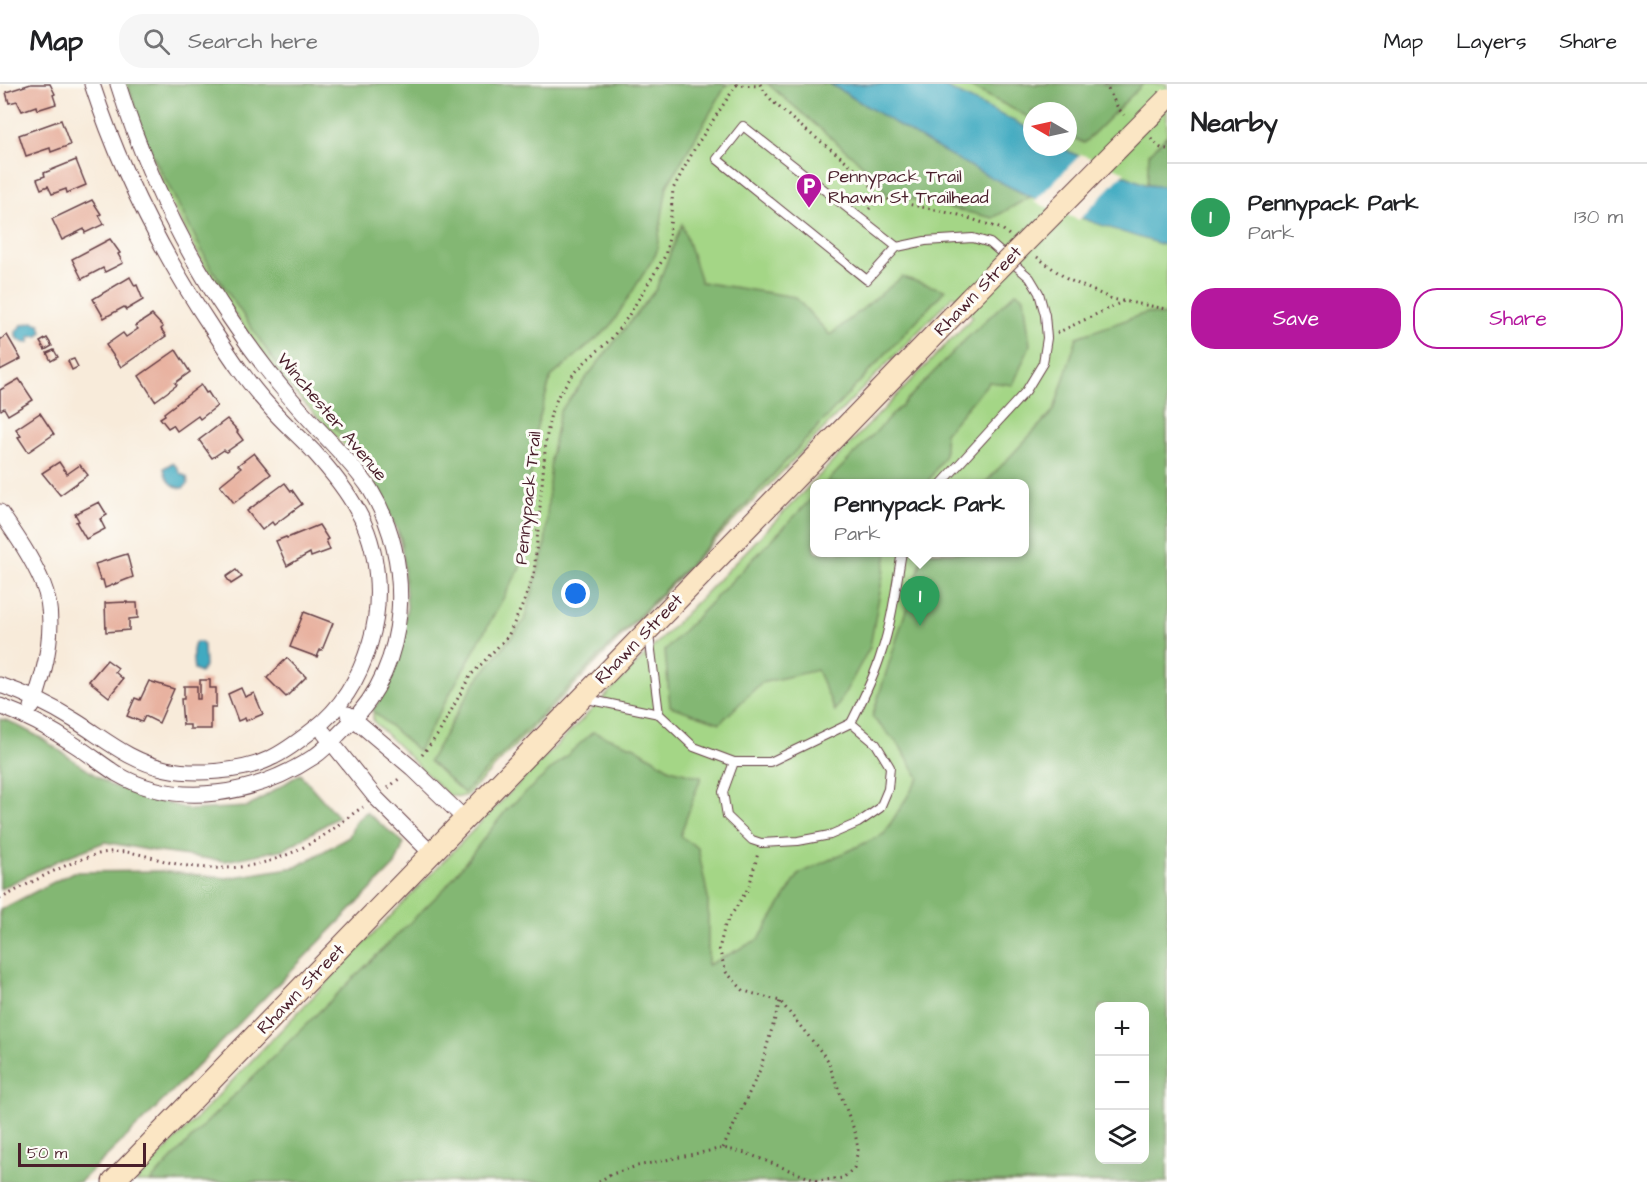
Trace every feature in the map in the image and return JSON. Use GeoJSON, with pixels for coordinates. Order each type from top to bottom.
{"type":"FeatureCollection","features":[{"type":"Feature","properties":{"kind":"main road","name":"Rhawn Street"},"geometry":{"type":"LineString","coordinates":[[113,1182],[968,300],[1167,99]]}},
{"type":"Feature","properties":{"kind":"street","name":"Winchester Avenue"},"geometry":{"type":"LineString","coordinates":[[0,685],[36,698],[76,721],[119,751],[143,763],[196,772],[241,768],[268,760],[319,726],[339,706],[365,660],[374,632],[378,600],[376,574],[369,538],[358,511],[314,453],[269,407],[241,372],[162,249],[108,134],[92,84]]}},
{"type":"Feature","properties":{"kind":"street","name":"Winchester Avenue"},"geometry":{"type":"LineString","coordinates":[[0,706],[28,717],[74,744],[117,774],[141,786],[167,792],[194,794],[239,790],[266,782],[317,755],[354,719],[375,690],[388,666],[396,638],[401,605],[393,546],[369,488],[259,360],[228,316],[193,258],[163,201],[138,145],[118,84]]}},
{"type":"Feature","properties":{"kind":"street"},"geometry":{"type":"LineString","coordinates":[[241,372],[259,360]]}},
{"type":"Feature","properties":{"kind":"street"},"geometry":{"type":"LineString","coordinates":[[0,512],[25,548],[44,586],[50,626],[45,667],[28,717]]}},
{"type":"Feature","properties":{"kind":"street"},"geometry":{"type":"LineString","coordinates":[[339,706],[412,768],[466,819]]}},
{"type":"Feature","properties":{"kind":"street"},"geometry":{"type":"LineString","coordinates":[[319,726],[376,798],[432,854]]}},
{"type":"Feature","properties":{"kind":"lane"},"geometry":{"type":"LineString","coordinates":[[897,247],[743,126],[717,159],[867,280],[897,247],[925,241],[973,238],[990,243],[1030,278],[1039,293],[1046,315],[1047,338],[1043,363],[1026,391],[945,479]]}},
{"type":"Feature","properties":{"kind":"lane"},"geometry":{"type":"LineString","coordinates":[[583,698],[659,714],[694,747],[734,762],[770,762],[851,723],[882,654],[901,557]]}},
{"type":"Feature","properties":{"kind":"lane"},"geometry":{"type":"LineString","coordinates":[[648,630],[659,714]]}},
{"type":"Feature","properties":{"kind":"lane"},"geometry":{"type":"LineString","coordinates":[[734,762],[723,792],[727,816],[752,840],[762,843],[798,841],[830,835],[858,823],[880,808],[888,789],[890,767],[876,744],[851,723]]}},
{"type":"Feature","properties":{"kind":"path"},"geometry":{"type":"LineString","coordinates":[[736,85],[760,85],[777,105],[813,137],[869,180],[880,198],[959,215],[1002,229],[1011,237]]}},
{"type":"Feature","properties":{"kind":"path","name":"Pennypack Trail"},"geometry":{"type":"LineString","coordinates":[[0,898],[90,856],[110,852],[123,852],[179,865],[207,868],[244,868],[262,864],[305,847],[376,798],[412,768],[433,743],[470,676],[508,636],[534,574],[546,440],[551,412],[559,394],[571,378],[611,339],[627,318],[665,256],[669,238],[673,189],[691,155],[736,85]]}},
{"type":"Feature","properties":{"kind":"path"},"geometry":{"type":"LineString","coordinates":[[860,218],[880,198]]}},
{"type":"Feature","properties":{"kind":"path"},"geometry":{"type":"LineString","coordinates":[[1029,251],[1067,279],[1112,298],[1167,309]]}},
{"type":"Feature","properties":{"kind":"path"},"geometry":{"type":"LineString","coordinates":[[1047,338],[1124,301]]}},
{"type":"Feature","properties":{"kind":"path"},"geometry":{"type":"LineString","coordinates":[[599,1182],[609,1175],[637,1166],[723,1148],[746,1153],[817,1181],[843,1178],[854,1168],[858,1150],[855,1132],[827,1059],[780,1001],[744,991],[726,972],[719,949],[725,925],[748,887],[762,843]]}},
{"type":"Feature","properties":{"kind":"path"},"geometry":{"type":"LineString","coordinates":[[723,1148],[760,1070],[780,1001]]}},
{"type":"Feature","properties":{"kind":"green space"},"geometry":{"type":"Polygon","coordinates":[[[123,84],[1167,84],[1167,1182],[135,1182],[482,821],[810,485],[810,557],[1029,557],[1029,479],[816,479],[973,317],[954,295],[467,795],[460,797],[448,795],[373,721],[373,713],[398,658],[406,616],[408,596],[404,558],[395,523],[371,474],[283,380],[215,285],[166,194],[123,84]]]}},
{"type":"Feature","properties":{"kind":"green space"},"geometry":{"type":"Polygon","coordinates":[[[128,84],[727,84],[667,186],[656,254],[610,327],[551,377],[536,430],[520,568],[418,751],[372,710],[377,704],[398,656],[407,607],[401,538],[362,457],[278,367],[210,266],[145,140],[128,84]]]}},
{"type":"Feature","properties":{"kind":"green space"},"geometry":{"type":"Polygon","coordinates":[[[768,84],[830,84],[931,144],[1030,197],[993,218],[885,193],[878,178],[768,84]]]}},
{"type":"Feature","properties":{"kind":"green space"},"geometry":{"type":"Polygon","coordinates":[[[965,84],[1143,84],[1084,143],[1077,140],[1077,102],[1023,102],[1023,114],[965,84]]]}},
{"type":"Feature","properties":{"kind":"green space"},"geometry":{"type":"Polygon","coordinates":[[[1167,135],[1167,187],[1147,185],[1149,154],[1167,135]]]}},
{"type":"Feature","properties":{"kind":"green space"},"geometry":{"type":"Polygon","coordinates":[[[682,224],[701,282],[795,297],[830,335],[902,277],[945,290],[694,560],[464,793],[429,761],[474,684],[524,621],[545,546],[551,457],[560,411],[656,289],[682,224]]]}},
{"type":"Feature","properties":{"kind":"green space"},"geometry":{"type":"Polygon","coordinates":[[[1016,292],[1024,297],[1030,345],[1013,385],[989,382],[945,433],[945,455],[930,479],[830,479],[966,339],[1016,292]]]}},
{"type":"Feature","properties":{"kind":"green space"},"geometry":{"type":"Polygon","coordinates":[[[1146,313],[1167,316],[1167,1182],[150,1182],[206,1123],[445,888],[507,809],[593,732],[635,747],[670,769],[701,777],[680,836],[698,848],[708,898],[708,965],[759,939],[799,874],[884,834],[919,778],[899,745],[872,717],[923,557],[1029,557],[1029,479],[989,479],[1054,410],[1077,337],[1146,313]]]}},
{"type":"Feature","properties":{"kind":"green space"},"geometry":{"type":"Polygon","coordinates":[[[810,500],[810,557],[886,557],[870,647],[835,711],[817,670],[761,683],[720,723],[670,706],[665,650],[810,500]]]}},
{"type":"Feature","properties":{"kind":"green space"},"geometry":{"type":"Polygon","coordinates":[[[0,719],[9,721],[41,738],[110,785],[190,810],[248,807],[300,774],[338,817],[285,849],[225,861],[105,842],[61,859],[0,889],[0,719]]]}},
{"type":"Feature","properties":{"kind":"green space"},"geometry":{"type":"Polygon","coordinates":[[[366,812],[404,843],[395,865],[150,1114],[80,1182],[0,1182],[0,910],[73,872],[160,871],[227,878],[296,867],[349,837],[355,822],[366,812]]]}},
{"type":"Feature","properties":{"kind":"water"},"geometry":{"type":"Polygon","coordinates":[[[830,84],[939,84],[1023,126],[1023,156],[1077,155],[1147,185],[1167,187],[1167,246],[1115,230],[1046,204],[1003,184],[830,84]]]}},
{"type":"Feature","properties":{"kind":"water"},"geometry":{"type":"Polygon","coordinates":[[[32,322],[40,324],[42,332],[38,336],[29,337],[30,342],[24,343],[16,337],[16,331],[22,325],[32,322]]]}},
{"type":"Feature","properties":{"kind":"water"},"geometry":{"type":"Polygon","coordinates":[[[172,463],[180,473],[187,477],[188,484],[183,488],[172,484],[166,475],[164,468],[172,463]]]}},
{"type":"Feature","properties":{"kind":"water"},"geometry":{"type":"Polygon","coordinates":[[[196,642],[201,642],[204,646],[205,667],[200,673],[194,670],[193,652],[196,642]]]}},
{"type":"Feature","properties":{"kind":"pier"},"geometry":{"type":"Polygon","coordinates":[[[1081,154],[1125,172],[1079,220],[1034,202],[1081,154]]]}},
{"type":"Feature","properties":{"kind":"building"},"geometry":{"type":"Polygon","coordinates":[[[31,84],[50,84],[55,94],[53,95],[56,104],[37,110],[36,106],[22,111],[17,101],[9,103],[6,92],[31,84]]]}},
{"type":"Feature","properties":{"kind":"building"},"geometry":{"type":"Polygon","coordinates":[[[61,120],[70,145],[51,152],[50,148],[26,156],[19,135],[61,120]]]}},
{"type":"Feature","properties":{"kind":"building"},"geometry":{"type":"Polygon","coordinates":[[[76,160],[86,185],[67,193],[66,189],[52,194],[48,186],[41,189],[37,179],[45,176],[44,173],[76,160]]]}},
{"type":"Feature","properties":{"kind":"building"},"geometry":{"type":"Polygon","coordinates":[[[92,200],[104,224],[85,233],[84,229],[62,240],[52,219],[92,200]]]}},
{"type":"Feature","properties":{"kind":"building"},"geometry":{"type":"Polygon","coordinates":[[[110,239],[120,253],[118,254],[123,263],[105,272],[103,268],[82,279],[72,259],[110,239]]]}},
{"type":"Feature","properties":{"kind":"building"},"geometry":{"type":"Polygon","coordinates":[[[130,277],[135,286],[137,285],[143,300],[126,310],[124,307],[104,318],[93,299],[130,277]]]}},
{"type":"Feature","properties":{"kind":"building"},"geometry":{"type":"Polygon","coordinates":[[[152,315],[163,327],[161,329],[166,336],[121,367],[106,345],[123,333],[126,337],[138,329],[135,326],[152,315]]]}},
{"type":"Feature","properties":{"kind":"building"},"geometry":{"type":"Polygon","coordinates":[[[7,335],[21,359],[0,370],[0,340],[7,335]]]}},
{"type":"Feature","properties":{"kind":"building"},"geometry":{"type":"Polygon","coordinates":[[[47,338],[52,346],[45,350],[40,342],[47,338]]]}},
{"type":"Feature","properties":{"kind":"building"},"geometry":{"type":"Polygon","coordinates":[[[54,350],[58,357],[51,361],[47,353],[54,350]]]}},
{"type":"Feature","properties":{"kind":"building"},"geometry":{"type":"Polygon","coordinates":[[[176,350],[190,372],[155,401],[139,376],[176,350]]]}},
{"type":"Feature","properties":{"kind":"building"},"geometry":{"type":"Polygon","coordinates":[[[74,359],[78,367],[72,370],[68,361],[74,359]]]}},
{"type":"Feature","properties":{"kind":"building"},"geometry":{"type":"Polygon","coordinates":[[[19,379],[33,400],[8,415],[4,408],[1,410],[0,408],[0,390],[19,379]]]}},
{"type":"Feature","properties":{"kind":"building"},"geometry":{"type":"Polygon","coordinates":[[[201,385],[217,406],[200,419],[198,416],[177,431],[173,425],[168,428],[160,418],[201,385]]]}},
{"type":"Feature","properties":{"kind":"building"},"geometry":{"type":"Polygon","coordinates":[[[40,413],[54,434],[28,452],[18,437],[21,436],[16,429],[40,413]]]}},
{"type":"Feature","properties":{"kind":"building"},"geometry":{"type":"Polygon","coordinates":[[[227,419],[243,440],[226,452],[224,450],[212,458],[199,440],[227,419]]]}},
{"type":"Feature","properties":{"kind":"building"},"geometry":{"type":"Polygon","coordinates":[[[254,453],[271,474],[234,503],[220,485],[241,468],[238,465],[254,453]]]}},
{"type":"Feature","properties":{"kind":"building"},"geometry":{"type":"Polygon","coordinates":[[[59,462],[67,474],[80,465],[88,475],[60,495],[42,473],[59,462]]]}},
{"type":"Feature","properties":{"kind":"building"},"geometry":{"type":"Polygon","coordinates":[[[285,483],[302,504],[274,525],[272,522],[262,530],[247,511],[285,483]]]}},
{"type":"Feature","properties":{"kind":"building"},"geometry":{"type":"Polygon","coordinates":[[[99,502],[107,515],[100,519],[105,529],[86,539],[76,522],[79,521],[75,514],[99,502]]]}},
{"type":"Feature","properties":{"kind":"building"},"geometry":{"type":"Polygon","coordinates":[[[319,525],[328,539],[326,540],[330,550],[311,557],[310,553],[287,566],[276,541],[319,525]]]}},
{"type":"Feature","properties":{"kind":"building"},"geometry":{"type":"Polygon","coordinates":[[[127,554],[133,577],[105,588],[95,564],[127,554]]]}},
{"type":"Feature","properties":{"kind":"building"},"geometry":{"type":"Polygon","coordinates":[[[236,570],[242,577],[231,584],[226,577],[236,570]]]}},
{"type":"Feature","properties":{"kind":"building"},"geometry":{"type":"Polygon","coordinates":[[[105,603],[137,603],[138,618],[129,619],[129,630],[106,632],[105,603]]]}},
{"type":"Feature","properties":{"kind":"building"},"geometry":{"type":"Polygon","coordinates":[[[304,612],[333,623],[317,657],[290,647],[304,612]]]}},
{"type":"Feature","properties":{"kind":"building"},"geometry":{"type":"Polygon","coordinates":[[[287,658],[306,677],[286,697],[267,678],[287,658]]]}},
{"type":"Feature","properties":{"kind":"building"},"geometry":{"type":"Polygon","coordinates":[[[107,660],[118,668],[115,672],[123,679],[109,697],[89,681],[107,660]]]}},
{"type":"Feature","properties":{"kind":"building"},"geometry":{"type":"Polygon","coordinates":[[[200,680],[210,680],[210,688],[216,688],[216,707],[211,707],[211,729],[190,729],[190,725],[183,725],[181,699],[184,699],[184,686],[197,686],[197,699],[200,699],[200,680]]]}},
{"type":"Feature","properties":{"kind":"building"},"geometry":{"type":"Polygon","coordinates":[[[149,681],[174,689],[159,723],[145,716],[142,722],[127,716],[135,698],[140,700],[149,681]]]}},
{"type":"Feature","properties":{"kind":"building"},"geometry":{"type":"Polygon","coordinates":[[[241,688],[245,697],[254,693],[263,714],[246,721],[245,718],[238,721],[228,694],[241,688]]]}},
{"type":"Feature","properties":{"kind":"place","name":"Pennypack Trail Rhawn St Trailhead"},"geometry":{"type":"Point","coordinates":[809,209]}},
{"type":"Feature","properties":{"kind":"place","name":"Pennypack Park"},"geometry":{"type":"Point","coordinates":[920,626]}}]}
